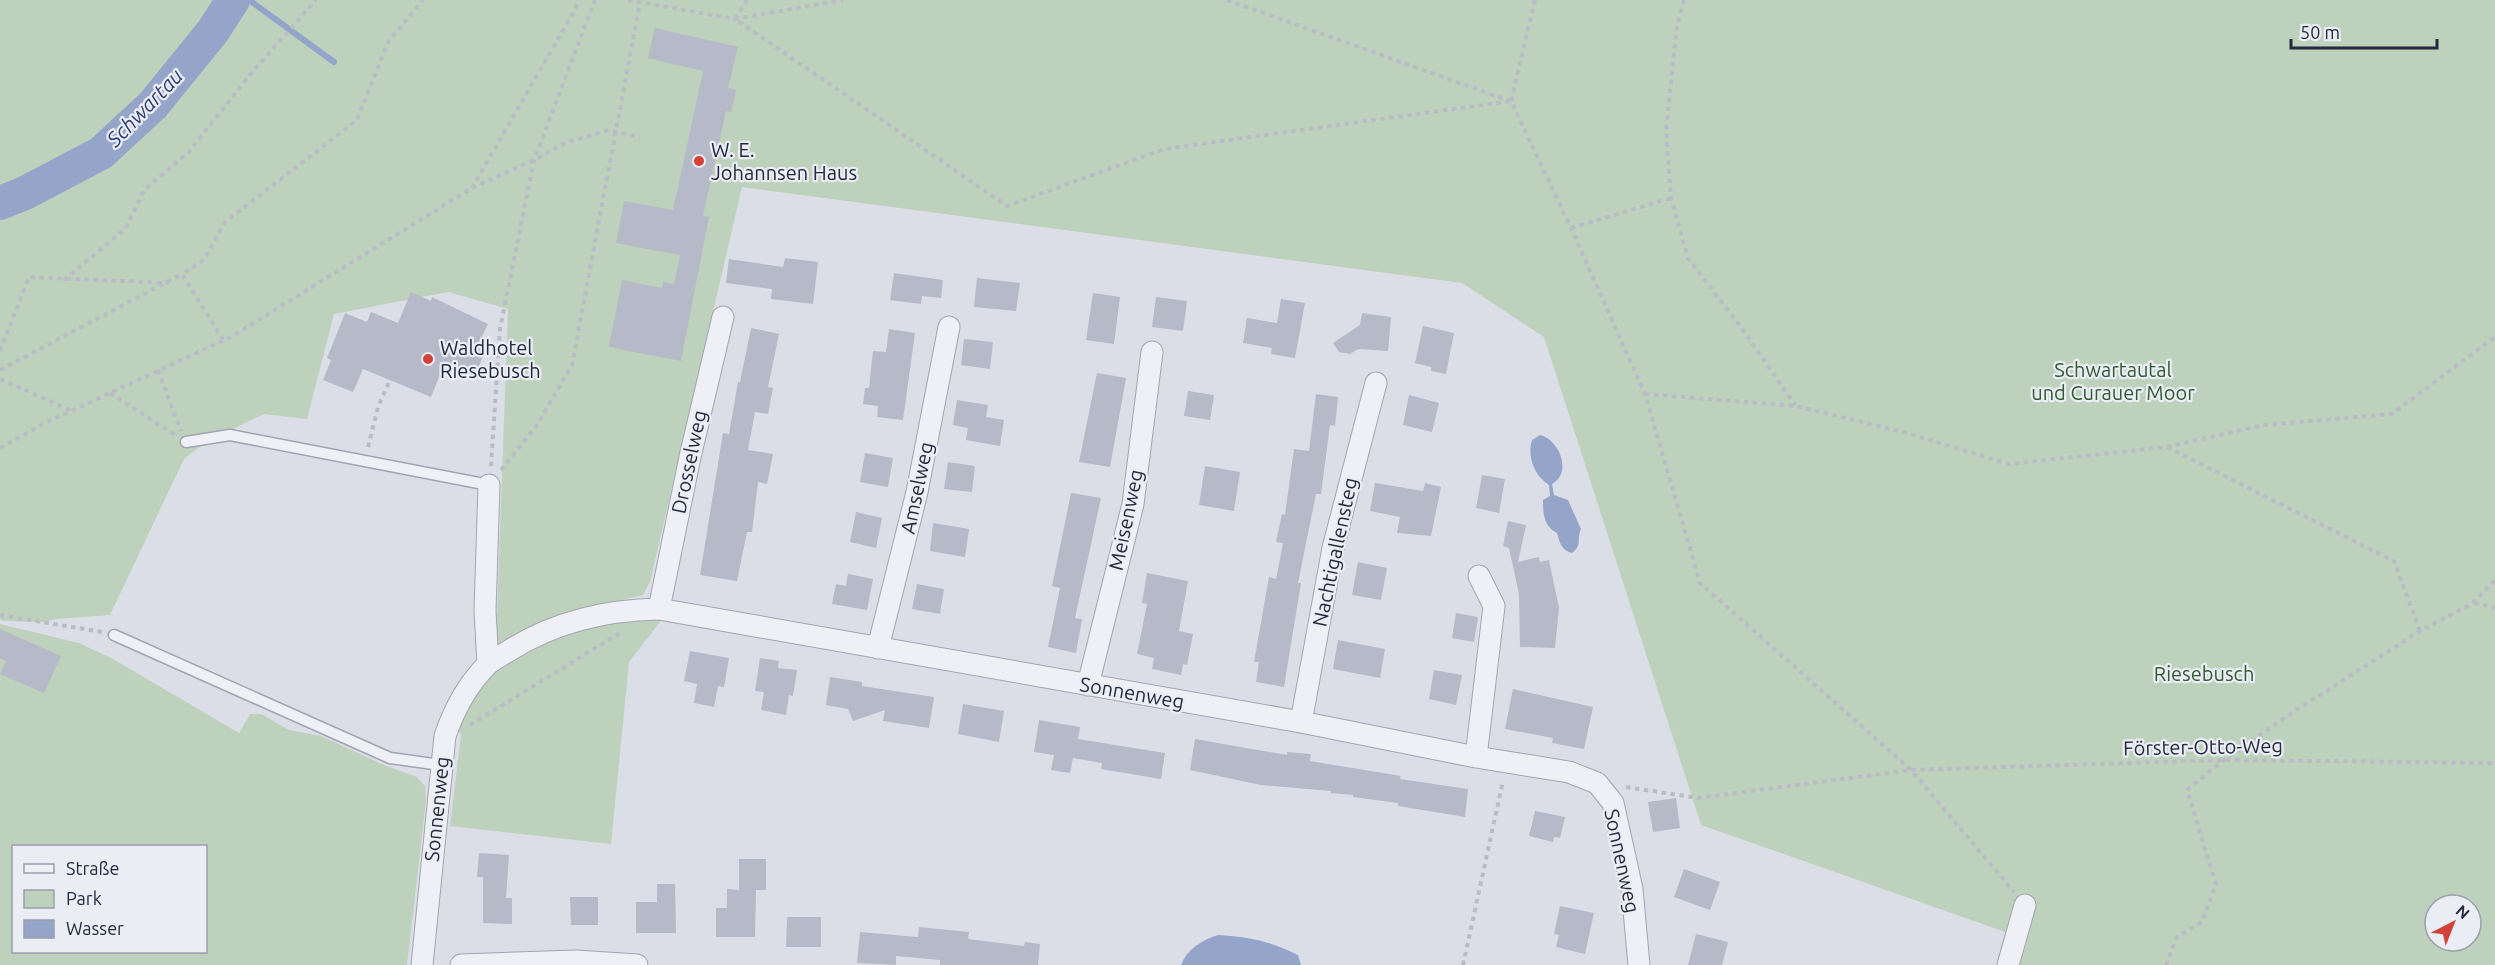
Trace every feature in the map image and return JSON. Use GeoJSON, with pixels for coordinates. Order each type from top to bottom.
{"type":"FeatureCollection","features":[{"type":"Feature","properties":{"kind":"street","name":"Drosselweg"},"geometry":{"type":"LineString","coordinates":[[659,609],[690,457],[723,317]]}},
{"type":"Feature","properties":{"kind":"street","name":"Amselweg"},"geometry":{"type":"LineString","coordinates":[[878,648],[917,492],[949,327]]}},
{"type":"Feature","properties":{"kind":"street","name":"Meisenweg"},"geometry":{"type":"LineString","coordinates":[[1088,685],[1133,504],[1152,352]]}},
{"type":"Feature","properties":{"kind":"street","name":"Nachtigallensteg"},"geometry":{"type":"LineString","coordinates":[[1301,722],[1333,548],[1376,384]]}},
{"type":"Feature","properties":{"kind":"street"},"geometry":{"type":"LineString","coordinates":[[488,664],[485,611],[489,485]]}},
{"type":"Feature","properties":{"kind":"street"},"geometry":{"type":"LineString","coordinates":[[1476,757],[1494,606],[1479,576]]}},
{"type":"Feature","properties":{"kind":"street","name":"Sonnenweg"},"geometry":{"type":"LineString","coordinates":[[422,965],[441,765],[446,736],[456,708],[488,664],[530,638],[578,620],[624,610],[659,609],[1301,722],[1476,757],[1506,760],[1569,772],[1598,783],[1613,803],[1632,890],[1639,965]]}},
{"type":"Feature","properties":{"kind":"street"},"geometry":{"type":"LineString","coordinates":[[2008,965],[2025,905]]}},
{"type":"Feature","properties":{"kind":"street"},"geometry":{"type":"LineString","coordinates":[[461,965],[576,961],[637,965]]}},
{"type":"Feature","properties":{"kind":"lane"},"geometry":{"type":"LineString","coordinates":[[186,442],[230,435],[489,485]]}},
{"type":"Feature","properties":{"kind":"lane"},"geometry":{"type":"LineString","coordinates":[[114,634],[390,758],[441,765]]}},
{"type":"Feature","properties":{"kind":"path"},"geometry":{"type":"LineString","coordinates":[[64,280],[125,228],[146,189],[188,153],[253,70],[316,0]]}},
{"type":"Feature","properties":{"kind":"path"},"geometry":{"type":"LineString","coordinates":[[0,370],[169,283],[204,260],[224,223],[357,120],[388,42],[423,0]]}},
{"type":"Feature","properties":{"kind":"path"},"geometry":{"type":"LineString","coordinates":[[472,188],[576,8],[578,0]]}},
{"type":"Feature","properties":{"kind":"path"},"geometry":{"type":"LineString","coordinates":[[489,485],[500,329],[534,160],[596,0]]}},
{"type":"Feature","properties":{"kind":"path"},"geometry":{"type":"LineString","coordinates":[[628,0],[735,19],[843,0]]}},
{"type":"Feature","properties":{"kind":"path"},"geometry":{"type":"LineString","coordinates":[[735,19],[747,0]]}},
{"type":"Feature","properties":{"kind":"path"},"geometry":{"type":"LineString","coordinates":[[1227,0],[1510,101]]}},
{"type":"Feature","properties":{"kind":"path"},"geometry":{"type":"LineString","coordinates":[[1535,0],[1510,101],[1571,228],[1645,394],[1700,583],[1911,770],[2025,905]]}},
{"type":"Feature","properties":{"kind":"path"},"geometry":{"type":"LineString","coordinates":[[1684,0],[1677,26],[1666,130],[1671,198],[1688,258],[1743,330],[1796,406]]}},
{"type":"Feature","properties":{"kind":"path"},"geometry":{"type":"LineString","coordinates":[[489,485],[537,425],[572,365],[640,2]]}},
{"type":"Feature","properties":{"kind":"path"},"geometry":{"type":"LineString","coordinates":[[735,19],[1007,206],[1164,149],[1510,101]]}},
{"type":"Feature","properties":{"kind":"path"},"geometry":{"type":"LineString","coordinates":[[0,448],[71,411],[223,340],[472,188],[534,160],[567,142],[609,130],[640,137]]}},
{"type":"Feature","properties":{"kind":"path"},"geometry":{"type":"LineString","coordinates":[[1571,228],[1671,198]]}},
{"type":"Feature","properties":{"kind":"path"},"geometry":{"type":"LineString","coordinates":[[182,274],[223,340]]}},
{"type":"Feature","properties":{"kind":"path"},"geometry":{"type":"LineString","coordinates":[[0,351],[29,277],[169,283]]}},
{"type":"Feature","properties":{"kind":"path"},"geometry":{"type":"LineString","coordinates":[[1645,394],[1796,406],[1903,432],[2009,464],[2166,447],[2264,425],[2392,414],[2495,338]]}},
{"type":"Feature","properties":{"kind":"path"},"geometry":{"type":"LineString","coordinates":[[159,370],[186,442]]}},
{"type":"Feature","properties":{"kind":"path"},"geometry":{"type":"LineString","coordinates":[[0,378],[71,411]]}},
{"type":"Feature","properties":{"kind":"path"},"geometry":{"type":"LineString","coordinates":[[365,460],[372,428],[390,380]]}},
{"type":"Feature","properties":{"kind":"path"},"geometry":{"type":"LineString","coordinates":[[110,393],[186,442]]}},
{"type":"Feature","properties":{"kind":"path"},"geometry":{"type":"LineString","coordinates":[[2166,447],[2394,561],[2420,631]]}},
{"type":"Feature","properties":{"kind":"path"},"geometry":{"type":"LineString","coordinates":[[2166,965],[2177,937],[2202,922],[2216,884],[2187,790],[2224,760],[2287,716],[2420,631],[2473,603],[2495,580]]}},
{"type":"Feature","properties":{"kind":"path"},"geometry":{"type":"LineString","coordinates":[[2473,603],[2495,608]]}},
{"type":"Feature","properties":{"kind":"path"},"geometry":{"type":"LineString","coordinates":[[0,615],[114,634]]}},
{"type":"Feature","properties":{"kind":"path"},"geometry":{"type":"LineString","coordinates":[[446,736],[456,734],[628,627]]}},
{"type":"Feature","properties":{"kind":"path"},"geometry":{"type":"LineString","coordinates":[[1463,965],[1497,814],[1506,760]]}},
{"type":"Feature","properties":{"kind":"path","name":"Förster-Otto-Weg"},"geometry":{"type":"LineString","coordinates":[[1598,783],[1698,798],[1911,770],[2224,760],[2495,763]]}},
{"type":"Feature","properties":{"kind":"green space","name":"Riesebusch"},"geometry":{"type":"Polygon","coordinates":[[[0,0],[2495,0],[2495,965],[2018,965],[2025,939],[1701,825],[1544,337],[1462,283],[742,187],[650,582],[643,595],[575,611],[500,646],[496,644],[508,309],[448,292],[334,314],[307,419],[264,414],[206,442],[184,459],[110,615],[55,619],[45,622],[2,621],[0,619],[0,0]]]}},
{"type":"Feature","properties":{"kind":"green space"},"geometry":{"type":"Polygon","coordinates":[[[627,618],[663,618],[629,662],[611,844],[450,826],[461,735],[456,726],[482,681],[508,659],[540,642],[627,618]]]}},
{"type":"Feature","properties":{"kind":"green space"},"geometry":{"type":"Polygon","coordinates":[[[0,624],[79,643],[113,659],[239,733],[250,714],[261,714],[289,730],[321,736],[384,765],[417,777],[425,786],[426,801],[407,965],[0,965],[0,624]]]}},
{"type":"Feature","properties":{"kind":"water"},"geometry":{"type":"Polygon","coordinates":[[[1540,435],[1553,443],[1561,457],[1562,472],[1552,484],[1554,495],[1568,500],[1581,529],[1578,545],[1572,553],[1563,548],[1557,533],[1549,527],[1545,520],[1543,500],[1550,496],[1549,485],[1536,471],[1530,453],[1532,440],[1540,435]]]}},
{"type":"Feature","properties":{"kind":"water"},"geometry":{"type":"Polygon","coordinates":[[[1218,935],[1250,939],[1278,946],[1298,955],[1301,965],[1181,965],[1187,954],[1196,946],[1218,935]]]}},
{"type":"Feature","properties":{"kind":"building"},"geometry":{"type":"Polygon","coordinates":[[[655,28],[738,47],[728,88],[736,90],[731,112],[726,111],[703,216],[709,217],[681,361],[609,347],[622,280],[662,288],[663,282],[674,284],[680,255],[616,243],[624,201],[673,210],[703,71],[648,58],[655,28]]]}},
{"type":"Feature","properties":{"kind":"building"},"geometry":{"type":"Polygon","coordinates":[[[785,258],[818,262],[813,304],[771,299],[772,289],[726,283],[729,259],[783,267],[785,258]]]}},
{"type":"Feature","properties":{"kind":"building"},"geometry":{"type":"Polygon","coordinates":[[[894,273],[943,280],[941,298],[922,296],[921,304],[890,300],[894,273]]]}},
{"type":"Feature","properties":{"kind":"building"},"geometry":{"type":"Polygon","coordinates":[[[977,278],[1020,283],[1016,311],[974,307],[977,278]]]}},
{"type":"Feature","properties":{"kind":"building"},"geometry":{"type":"Polygon","coordinates":[[[411,292],[431,301],[432,297],[488,324],[480,341],[488,344],[474,378],[444,365],[431,397],[363,369],[353,392],[323,380],[331,360],[327,358],[345,313],[367,322],[371,312],[398,323],[411,292]]]}},
{"type":"Feature","properties":{"kind":"building"},"geometry":{"type":"Polygon","coordinates":[[[1093,293],[1120,297],[1114,344],[1086,340],[1093,293]]]}},
{"type":"Feature","properties":{"kind":"building"},"geometry":{"type":"Polygon","coordinates":[[[1156,297],[1187,301],[1183,331],[1152,327],[1156,297]]]}},
{"type":"Feature","properties":{"kind":"building"},"geometry":{"type":"Polygon","coordinates":[[[1281,299],[1305,303],[1295,358],[1271,354],[1272,348],[1243,343],[1247,318],[1277,323],[1281,299]]]}},
{"type":"Feature","properties":{"kind":"building"},"geometry":{"type":"Polygon","coordinates":[[[1362,313],[1391,317],[1388,351],[1358,349],[1350,354],[1339,352],[1333,343],[1360,325],[1362,313]]]}},
{"type":"Feature","properties":{"kind":"building"},"geometry":{"type":"Polygon","coordinates":[[[1423,326],[1454,333],[1446,374],[1431,371],[1431,367],[1415,363],[1423,326]]]}},
{"type":"Feature","properties":{"kind":"building"},"geometry":{"type":"Polygon","coordinates":[[[751,328],[779,334],[768,387],[773,388],[768,414],[755,412],[748,450],[773,454],[767,484],[758,482],[752,532],[747,532],[737,581],[700,575],[723,433],[729,434],[751,328]]]}},
{"type":"Feature","properties":{"kind":"building"},"geometry":{"type":"Polygon","coordinates":[[[889,329],[915,333],[903,420],[877,417],[878,406],[863,404],[865,388],[869,388],[873,351],[886,352],[889,329]]]}},
{"type":"Feature","properties":{"kind":"building"},"geometry":{"type":"Polygon","coordinates":[[[964,339],[993,342],[990,369],[961,365],[964,339]]]}},
{"type":"Feature","properties":{"kind":"building"},"geometry":{"type":"Polygon","coordinates":[[[1097,373],[1126,378],[1110,467],[1079,462],[1097,373]]]}},
{"type":"Feature","properties":{"kind":"building"},"geometry":{"type":"Polygon","coordinates":[[[1188,391],[1214,395],[1210,420],[1184,416],[1188,391]]]}},
{"type":"Feature","properties":{"kind":"building"},"geometry":{"type":"Polygon","coordinates":[[[1316,394],[1338,397],[1335,426],[1330,425],[1321,494],[1316,494],[1298,583],[1301,583],[1284,687],[1256,682],[1259,662],[1254,662],[1269,577],[1276,579],[1283,543],[1276,542],[1282,514],[1285,515],[1294,449],[1309,451],[1316,394]]]}},
{"type":"Feature","properties":{"kind":"building"},"geometry":{"type":"Polygon","coordinates":[[[1409,395],[1439,403],[1432,432],[1403,425],[1409,395]]]}},
{"type":"Feature","properties":{"kind":"building"},"geometry":{"type":"Polygon","coordinates":[[[957,400],[988,405],[986,417],[1004,420],[1000,446],[966,440],[968,428],[953,425],[957,400]]]}},
{"type":"Feature","properties":{"kind":"building"},"geometry":{"type":"Polygon","coordinates":[[[865,453],[893,458],[888,487],[860,482],[865,453]]]}},
{"type":"Feature","properties":{"kind":"building"},"geometry":{"type":"Polygon","coordinates":[[[948,462],[975,466],[972,492],[944,489],[948,462]]]}},
{"type":"Feature","properties":{"kind":"building"},"geometry":{"type":"Polygon","coordinates":[[[1205,466],[1240,472],[1234,511],[1199,505],[1205,466]]]}},
{"type":"Feature","properties":{"kind":"building"},"geometry":{"type":"Polygon","coordinates":[[[1482,475],[1505,479],[1499,513],[1476,508],[1482,475]]]}},
{"type":"Feature","properties":{"kind":"building"},"geometry":{"type":"Polygon","coordinates":[[[1375,483],[1423,491],[1425,483],[1441,487],[1431,536],[1397,533],[1400,517],[1370,511],[1375,483]]]}},
{"type":"Feature","properties":{"kind":"building"},"geometry":{"type":"Polygon","coordinates":[[[1071,493],[1101,498],[1075,618],[1082,619],[1076,653],[1048,647],[1060,588],[1052,586],[1071,493]]]}},
{"type":"Feature","properties":{"kind":"building"},"geometry":{"type":"Polygon","coordinates":[[[856,512],[882,518],[876,548],[850,542],[856,512]]]}},
{"type":"Feature","properties":{"kind":"building"},"geometry":{"type":"Polygon","coordinates":[[[1508,521],[1526,525],[1518,562],[1539,557],[1540,562],[1549,560],[1559,608],[1555,648],[1520,647],[1519,594],[1509,548],[1503,546],[1508,521]]]}},
{"type":"Feature","properties":{"kind":"building"},"geometry":{"type":"Polygon","coordinates":[[[933,523],[969,529],[965,557],[930,551],[933,523]]]}},
{"type":"Feature","properties":{"kind":"building"},"geometry":{"type":"Polygon","coordinates":[[[1358,562],[1387,568],[1381,600],[1352,595],[1358,562]]]}},
{"type":"Feature","properties":{"kind":"building"},"geometry":{"type":"Polygon","coordinates":[[[1147,573],[1188,581],[1179,631],[1193,634],[1187,665],[1183,664],[1181,675],[1152,669],[1154,658],[1137,654],[1147,604],[1142,603],[1147,573]]]}},
{"type":"Feature","properties":{"kind":"building"},"geometry":{"type":"Polygon","coordinates":[[[848,574],[873,579],[867,610],[832,604],[836,584],[846,586],[848,574]]]}},
{"type":"Feature","properties":{"kind":"building"},"geometry":{"type":"Polygon","coordinates":[[[917,584],[944,589],[940,614],[912,609],[917,584]]]}},
{"type":"Feature","properties":{"kind":"building"},"geometry":{"type":"Polygon","coordinates":[[[1456,613],[1478,617],[1474,642],[1452,638],[1456,613]]]}},
{"type":"Feature","properties":{"kind":"building"},"geometry":{"type":"Polygon","coordinates":[[[0,629],[61,656],[44,693],[0,674],[6,661],[0,659],[0,629]]]}},
{"type":"Feature","properties":{"kind":"building"},"geometry":{"type":"Polygon","coordinates":[[[1338,640],[1385,649],[1380,678],[1333,669],[1338,640]]]}},
{"type":"Feature","properties":{"kind":"building"},"geometry":{"type":"Polygon","coordinates":[[[690,651],[729,658],[724,687],[718,686],[714,707],[694,703],[697,684],[684,681],[690,651]]]}},
{"type":"Feature","properties":{"kind":"building"},"geometry":{"type":"Polygon","coordinates":[[[760,658],[779,661],[778,668],[797,670],[793,696],[789,695],[786,715],[761,710],[764,692],[755,691],[760,658]]]}},
{"type":"Feature","properties":{"kind":"building"},"geometry":{"type":"Polygon","coordinates":[[[1434,670],[1462,675],[1456,705],[1429,699],[1434,670]]]}},
{"type":"Feature","properties":{"kind":"building"},"geometry":{"type":"Polygon","coordinates":[[[830,677],[862,682],[862,686],[934,697],[929,728],[883,721],[885,710],[853,721],[848,709],[826,705],[830,677]]]}},
{"type":"Feature","properties":{"kind":"building"},"geometry":{"type":"Polygon","coordinates":[[[1513,689],[1593,707],[1584,749],[1552,743],[1553,738],[1505,729],[1513,689]]]}},
{"type":"Feature","properties":{"kind":"building"},"geometry":{"type":"Polygon","coordinates":[[[963,704],[1004,711],[999,742],[958,734],[963,704]]]}},
{"type":"Feature","properties":{"kind":"building"},"geometry":{"type":"Polygon","coordinates":[[[1039,720],[1080,727],[1078,739],[1165,753],[1161,779],[1101,769],[1102,763],[1073,758],[1070,773],[1051,770],[1054,755],[1034,752],[1039,720]]]}},
{"type":"Feature","properties":{"kind":"building"},"geometry":{"type":"Polygon","coordinates":[[[1195,739],[1287,755],[1287,752],[1311,754],[1310,761],[1401,776],[1400,779],[1468,789],[1465,817],[1398,806],[1398,803],[1331,793],[1331,791],[1261,785],[1190,770],[1195,739]]]}},
{"type":"Feature","properties":{"kind":"building"},"geometry":{"type":"Polygon","coordinates":[[[1676,798],[1680,828],[1653,832],[1648,802],[1676,798]]]}},
{"type":"Feature","properties":{"kind":"building"},"geometry":{"type":"Polygon","coordinates":[[[1535,811],[1565,817],[1560,838],[1554,837],[1553,842],[1529,836],[1535,811]]]}},
{"type":"Feature","properties":{"kind":"building"},"geometry":{"type":"Polygon","coordinates":[[[479,853],[509,855],[506,898],[512,898],[512,924],[483,923],[483,877],[477,877],[479,853]]]}},
{"type":"Feature","properties":{"kind":"building"},"geometry":{"type":"Polygon","coordinates":[[[739,859],[766,859],[766,890],[756,890],[755,937],[716,937],[716,908],[727,908],[727,889],[739,890],[739,859]]]}},
{"type":"Feature","properties":{"kind":"building"},"geometry":{"type":"Polygon","coordinates":[[[1684,869],[1720,882],[1710,910],[1674,897],[1684,869]]]}},
{"type":"Feature","properties":{"kind":"building"},"geometry":{"type":"Polygon","coordinates":[[[657,884],[675,884],[676,933],[636,933],[636,902],[657,902],[657,884]]]}},
{"type":"Feature","properties":{"kind":"building"},"geometry":{"type":"Polygon","coordinates":[[[570,897],[598,897],[598,925],[571,925],[570,897]]]}},
{"type":"Feature","properties":{"kind":"building"},"geometry":{"type":"Polygon","coordinates":[[[1560,906],[1594,913],[1585,954],[1556,947],[1559,935],[1554,934],[1560,906]]]}},
{"type":"Feature","properties":{"kind":"building"},"geometry":{"type":"Polygon","coordinates":[[[787,917],[821,917],[821,947],[786,947],[787,917]]]}},
{"type":"Feature","properties":{"kind":"building"},"geometry":{"type":"Polygon","coordinates":[[[919,927],[969,932],[968,939],[1024,946],[1025,942],[1040,944],[1038,965],[940,965],[940,960],[896,956],[896,965],[857,963],[860,932],[918,937],[919,927]]]}},
{"type":"Feature","properties":{"kind":"building"},"geometry":{"type":"Polygon","coordinates":[[[1696,934],[1728,942],[1722,965],[1688,965],[1696,934]]]}},
{"type":"Feature","properties":{"kind":"waterway","name":"Schwartau"},"geometry":{"type":"LineString","coordinates":[[0,203],[25,193],[101,153],[153,105],[213,31],[233,0]]}},
{"type":"Feature","properties":{"kind":"waterway"},"geometry":{"type":"LineString","coordinates":[[249,0],[334,62]]}},
{"type":"Feature","properties":{"kind":"place","name":"W. E. Johannsen Haus"},"geometry":{"type":"Point","coordinates":[699,161]}},
{"type":"Feature","properties":{"kind":"place","name":"Waldhotel Riesebusch"},"geometry":{"type":"Point","coordinates":[428,359]}},
{"type":"Feature","properties":{"kind":"park label","name":"Schwartautal und Curauer Moor"},"geometry":{"type":"Point","coordinates":[2113,382]}}]}
